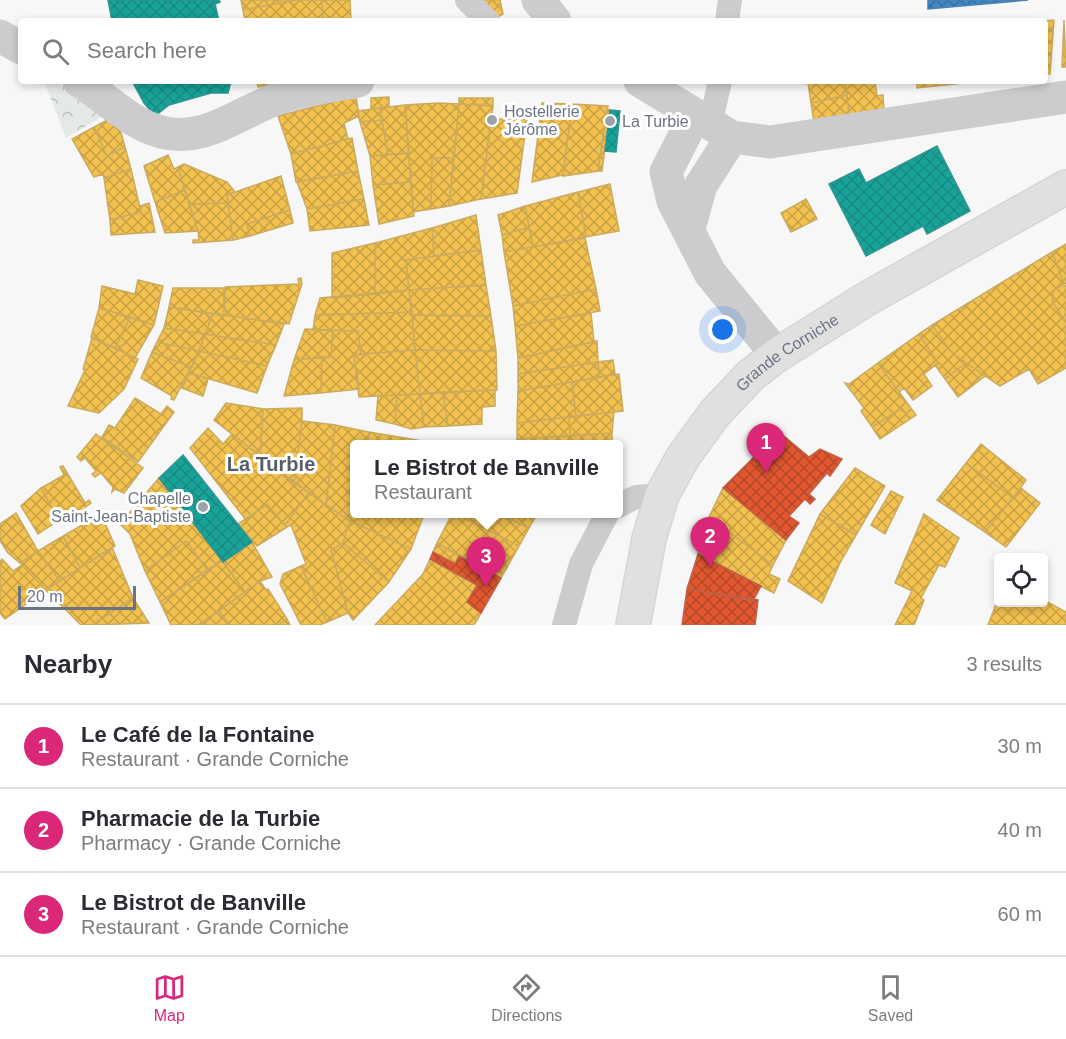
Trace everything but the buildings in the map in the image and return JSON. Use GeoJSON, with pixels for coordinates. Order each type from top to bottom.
{"type":"FeatureCollection","features":[{"type":"Feature","properties":{"kind":"main road","name":"Grande Corniche"},"geometry":{"type":"LineString","coordinates":[[633,625],[649,539],[662,495],[683,457],[715,413],[751,375],[777,355],[868,298],[1066,188]]}},
{"type":"Feature","properties":{"kind":"street"},"geometry":{"type":"LineString","coordinates":[[538,0],[553,18]]}},
{"type":"Feature","properties":{"kind":"street"},"geometry":{"type":"LineString","coordinates":[[0,36],[18,46]]}},
{"type":"Feature","properties":{"kind":"street"},"geometry":{"type":"LineString","coordinates":[[84,84],[139,123],[160,132],[185,136],[215,128],[258,105],[283,96],[343,84]]}},
{"type":"Feature","properties":{"kind":"street"},"geometry":{"type":"LineString","coordinates":[[645,84],[712,126],[770,142],[1066,97]]}},
{"type":"Feature","properties":{"kind":"street"},"geometry":{"type":"LineString","coordinates":[[712,126],[666,172],[673,201],[710,273],[777,355]]}},
{"type":"Feature","properties":{"kind":"street"},"geometry":{"type":"LineString","coordinates":[[688,229],[701,185],[712,126]]}},
{"type":"Feature","properties":{"kind":"lane"},"geometry":{"type":"LineString","coordinates":[[467,0],[485,18]]}},
{"type":"Feature","properties":{"kind":"lane"},"geometry":{"type":"LineString","coordinates":[[727,18],[730,0]]}},
{"type":"Feature","properties":{"kind":"lane"},"geometry":{"type":"LineString","coordinates":[[712,126],[719,84]]}},
{"type":"Feature","properties":{"kind":"lane"},"geometry":{"type":"LineString","coordinates":[[623,504],[636,497],[662,495]]}},
{"type":"Feature","properties":{"kind":"lane"},"geometry":{"type":"LineString","coordinates":[[564,625],[581,564],[604,518]]}},
{"type":"Feature","properties":{"kind":"green space"},"geometry":{"type":"Polygon","coordinates":[[[45,84],[60,84],[68,88],[105,115],[66,138],[45,84]]]}},
{"type":"Feature","properties":{"kind":"place","name":"Hostellerie Jérôme"},"geometry":{"type":"Point","coordinates":[492,120]}},
{"type":"Feature","properties":{"kind":"place","name":"La Turbie"},"geometry":{"type":"Point","coordinates":[610,121]}},
{"type":"Feature","properties":{"kind":"place","name":"Le Café de la Fontaine"},"geometry":{"type":"Point","coordinates":[766,473]}},
{"type":"Feature","properties":{"kind":"place","name":"Chapelle Saint-Jean-Baptiste"},"geometry":{"type":"Point","coordinates":[203,507]}},
{"type":"Feature","properties":{"kind":"place","name":"Pharmacie de la Turbie"},"geometry":{"type":"Point","coordinates":[710,567]}},
{"type":"Feature","properties":{"kind":"place","name":"Le Bistrot de Banville"},"geometry":{"type":"Point","coordinates":[486,587]}},
{"type":"Feature","properties":{"kind":"district","name":"La Turbie"},"geometry":{"type":"Point","coordinates":[271,464]}}]}
